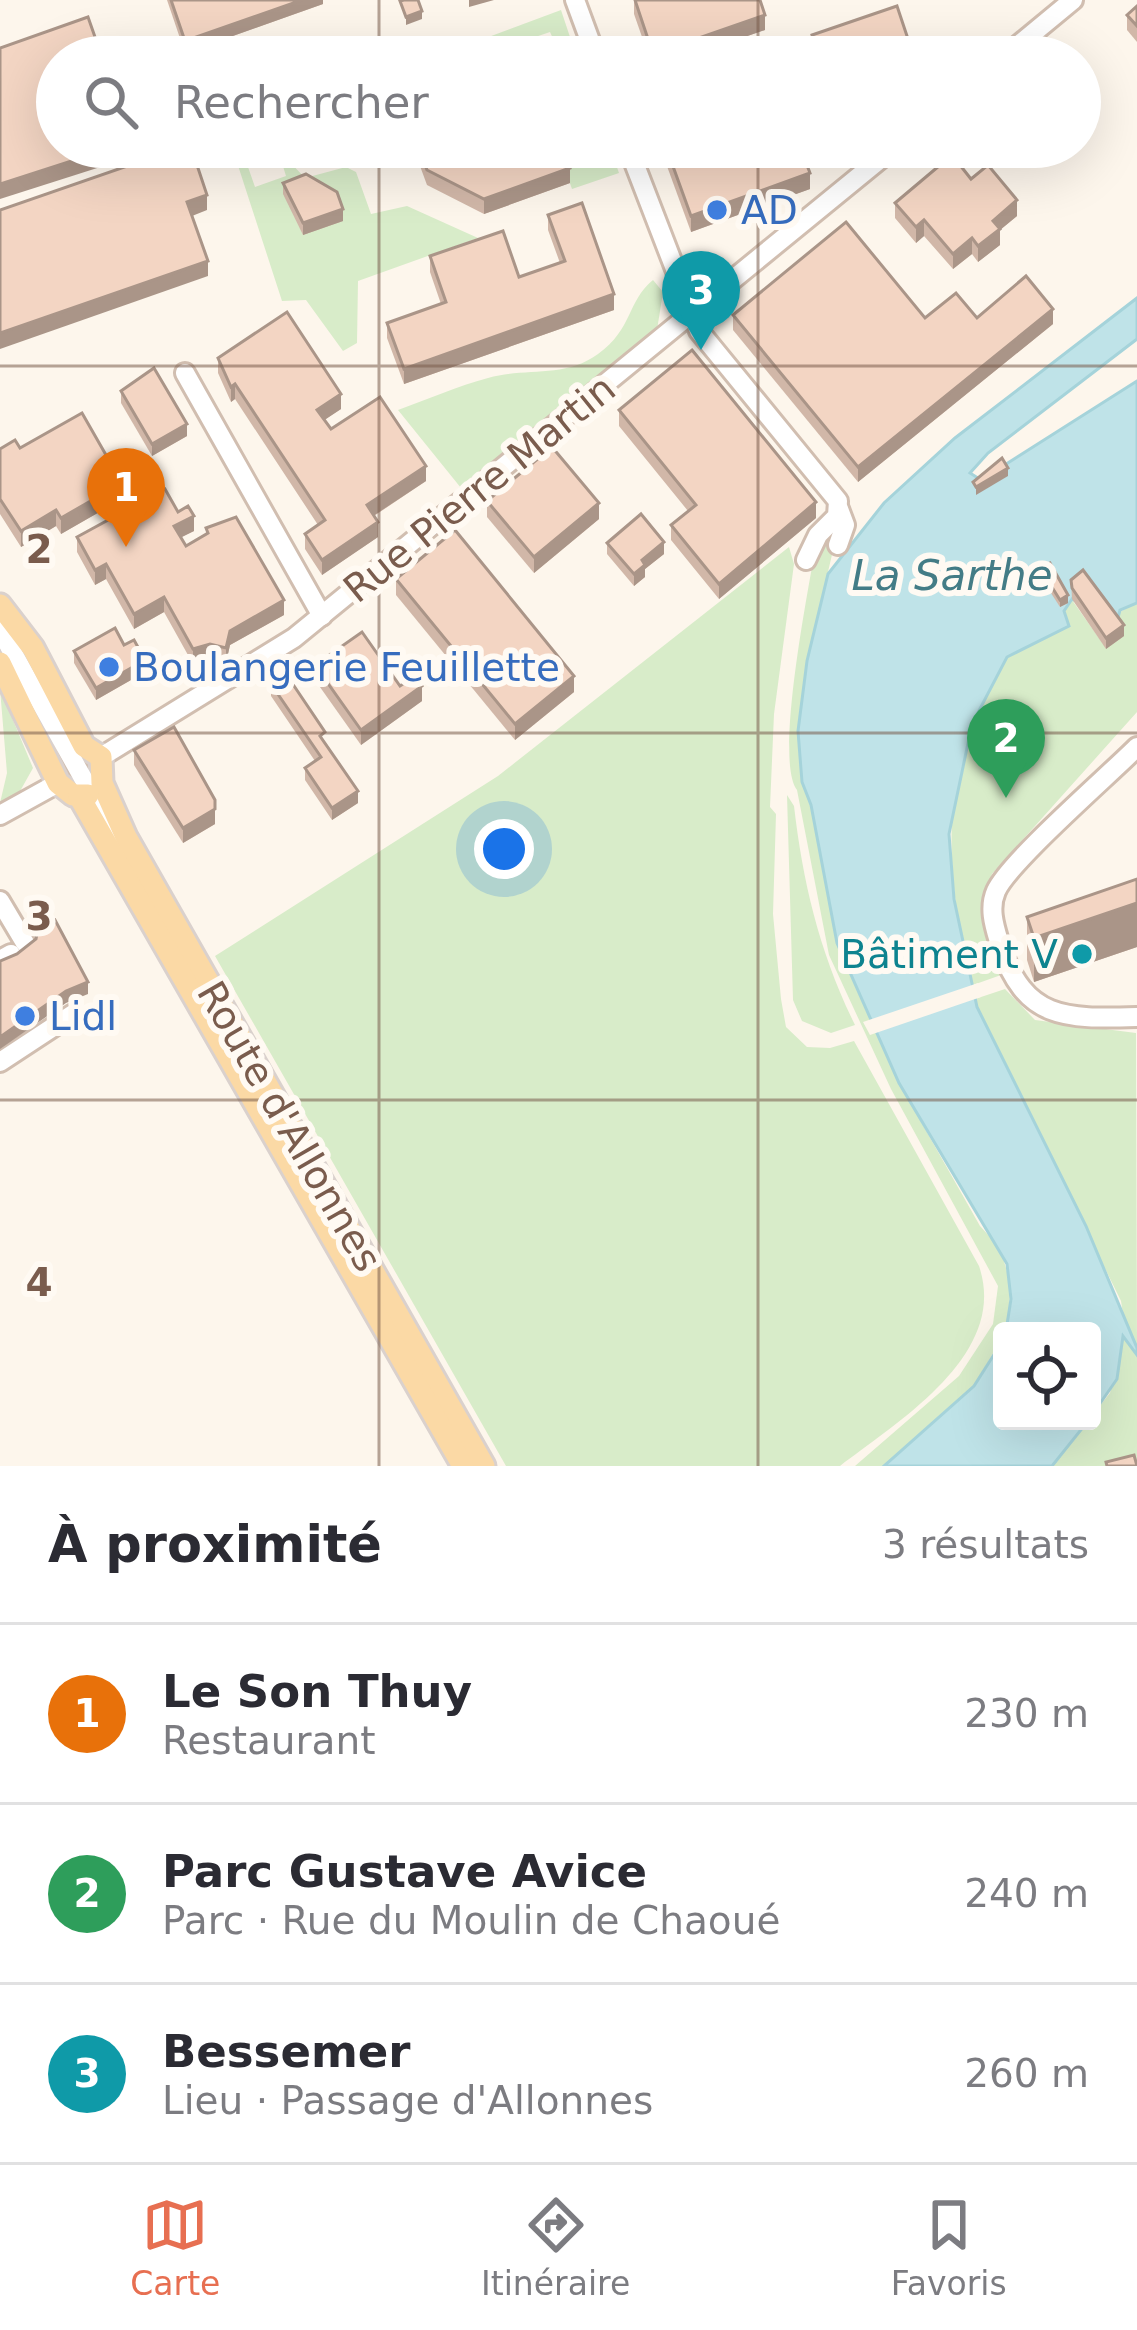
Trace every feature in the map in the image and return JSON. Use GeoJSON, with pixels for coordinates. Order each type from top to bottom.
{"type":"FeatureCollection","features":[{"type":"Feature","properties":{"kind":"main road","name":"Route d'Allonnes"},"geometry":{"type":"LineString","coordinates":[[0,605],[33,648],[84,751],[91,791],[463,1466]]}},
{"type":"Feature","properties":{"kind":"main road"},"geometry":{"type":"LineString","coordinates":[[0,663],[57,779],[84,751]]}},
{"type":"Feature","properties":{"kind":"main road","name":"Route d'Allonnes"},"geometry":{"type":"LineString","coordinates":[[57,779],[91,791],[125,837],[484,1466]]}},
{"type":"Feature","properties":{"kind":"street"},"geometry":{"type":"LineString","coordinates":[[575,0],[588,36]]}},
{"type":"Feature","properties":{"kind":"street"},"geometry":{"type":"LineString","coordinates":[[1029,36],[1073,0]]}},
{"type":"Feature","properties":{"kind":"street"},"geometry":{"type":"LineString","coordinates":[[636,168],[690,316],[828,487],[845,525],[838,545]]}},
{"type":"Feature","properties":{"kind":"street","name":"Rue Pierre Martin"},"geometry":{"type":"LineString","coordinates":[[84,751],[259,664],[870,168]]}},
{"type":"Feature","properties":{"kind":"street"},"geometry":{"type":"LineString","coordinates":[[184,373],[322,616]]}},
{"type":"Feature","properties":{"kind":"street"},"geometry":{"type":"LineString","coordinates":[[806,560],[839,509]]}},
{"type":"Feature","properties":{"kind":"street"},"geometry":{"type":"LineString","coordinates":[[0,630],[84,751],[91,791],[473,1466]]}},
{"type":"Feature","properties":{"kind":"street"},"geometry":{"type":"LineString","coordinates":[[1137,747],[1005,878],[997,888],[993,912],[1010,976],[1028,1000],[1051,1012],[1137,1017]]}},
{"type":"Feature","properties":{"kind":"street"},"geometry":{"type":"LineString","coordinates":[[0,815],[57,779]]}},
{"type":"Feature","properties":{"kind":"street"},"geometry":{"type":"LineString","coordinates":[[0,901],[12,952]]}},
{"type":"Feature","properties":{"kind":"street"},"geometry":{"type":"LineString","coordinates":[[0,1062],[74,1014]]}},
{"type":"Feature","properties":{"kind":"green space"},"geometry":{"type":"Polygon","coordinates":[[[561,10],[570,36],[550,32],[491,36],[561,10]]]}},
{"type":"Feature","properties":{"kind":"green space"},"geometry":{"type":"Polygon","coordinates":[[[239,168],[248,168],[255,187],[286,176],[284,168],[296,168],[305,178],[348,168],[356,172],[371,214],[407,206],[478,238],[358,281],[357,343],[343,351],[306,300],[282,301],[239,168]]]}},
{"type":"Feature","properties":{"kind":"green space"},"geometry":{"type":"Polygon","coordinates":[[[617,168],[619,173],[572,189],[565,169],[617,168]]]}},
{"type":"Feature","properties":{"kind":"green space"},"geometry":{"type":"Polygon","coordinates":[[[653,280],[663,292],[657,330],[461,488],[398,410],[488,378],[585,362],[618,335],[653,280]]]}},
{"type":"Feature","properties":{"kind":"green space"},"geometry":{"type":"Polygon","coordinates":[[[839,525],[807,661],[802,782],[811,805],[837,943],[899,1083],[980,1226],[1000,1248],[1011,1285],[1008,1322],[993,1322],[998,1286],[891,1089],[829,955],[789,748],[794,681],[813,561],[820,544],[839,525]]]}},
{"type":"Feature","properties":{"kind":"green space"},"geometry":{"type":"Polygon","coordinates":[[[789,547],[794,564],[774,714],[770,807],[776,814],[773,914],[786,1027],[807,1047],[830,1048],[854,1041],[979,1266],[984,1298],[978,1328],[943,1382],[840,1466],[506,1466],[215,956],[498,776],[789,547]]]}},
{"type":"Feature","properties":{"kind":"green space"},"geometry":{"type":"Polygon","coordinates":[[[1072,600],[1106,648],[1118,613],[1137,603],[1137,712],[992,874],[981,913],[1001,975],[973,985],[952,861],[957,778],[967,738],[1004,662],[1045,632],[1072,600]]]}},
{"type":"Feature","properties":{"kind":"green space"},"geometry":{"type":"Polygon","coordinates":[[[0,689],[33,768],[19,793],[0,803],[7,773],[0,689]]]}},
{"type":"Feature","properties":{"kind":"green space"},"geometry":{"type":"Polygon","coordinates":[[[787,795],[794,806],[802,863],[823,945],[855,1025],[831,1033],[802,1021],[793,1000],[787,795]]]}},
{"type":"Feature","properties":{"kind":"green space"},"geometry":{"type":"Polygon","coordinates":[[[1005,989],[1035,1020],[1136,1033],[1137,1348],[1125,1328],[1121,1301],[977,1007],[975,999],[1005,989]]]}},
{"type":"Feature","properties":{"kind":"green space"},"geometry":{"type":"Polygon","coordinates":[[[993,1324],[993,1353],[974,1386],[884,1466],[855,1466],[959,1376],[993,1324]]]}},
{"type":"Feature","properties":{"kind":"green space"},"geometry":{"type":"Polygon","coordinates":[[[1123,1334],[1137,1355],[1137,1466],[1052,1466],[1081,1430],[1101,1430],[1101,1404],[1110,1393],[1123,1334]]]}},
{"type":"Feature","properties":{"kind":"water","name":"La Sarthe"},"geometry":{"type":"Polygon","coordinates":[[[1137,298],[1137,339],[988,453],[970,473],[981,480],[1137,381],[1137,603],[1120,610],[1116,625],[1072,599],[1064,611],[1069,626],[1007,657],[972,724],[949,834],[954,899],[977,1007],[1086,1226],[1137,1348],[1137,1355],[1123,1336],[1117,1379],[1101,1402],[1101,1322],[1007,1322],[1011,1299],[1007,1264],[899,1083],[837,943],[811,805],[802,782],[798,731],[807,661],[828,574],[884,503],[955,438],[1137,298]]]}},
{"type":"Feature","properties":{"kind":"water"},"geometry":{"type":"Polygon","coordinates":[[[993,1356],[993,1430],[1081,1430],[1052,1466],[884,1466],[974,1386],[993,1356]]]}},
{"type":"Feature","properties":{"kind":"pier"},"geometry":{"type":"Polygon","coordinates":[[[978,983],[981,997],[870,1035],[863,1022],[978,983]]]}},
{"type":"Feature","properties":{"kind":"building"},"geometry":{"type":"Polygon","coordinates":[[[171,0],[302,0],[199,36],[183,36],[171,0]]]}},
{"type":"Feature","properties":{"kind":"building"},"geometry":{"type":"Polygon","coordinates":[[[418,0],[422,11],[406,17],[400,1],[418,0]]]}},
{"type":"Feature","properties":{"kind":"building"},"geometry":{"type":"Polygon","coordinates":[[[635,0],[760,0],[765,15],[705,36],[647,36],[635,0]]]}},
{"type":"Feature","properties":{"kind":"building"},"geometry":{"type":"Polygon","coordinates":[[[897,6],[907,36],[812,36],[897,6]]]}},
{"type":"Feature","properties":{"kind":"building"},"geometry":{"type":"Polygon","coordinates":[[[1137,6],[1137,26],[1127,15],[1137,6]]]}},
{"type":"Feature","properties":{"kind":"building"},"geometry":{"type":"Polygon","coordinates":[[[88,17],[95,36],[36,36],[36,168],[50,168],[0,184],[0,48],[88,17]]]}},
{"type":"Feature","properties":{"kind":"building"},"geometry":{"type":"Polygon","coordinates":[[[121,168],[198,168],[207,195],[187,202],[208,261],[0,333],[0,210],[121,168]]]}},
{"type":"Feature","properties":{"kind":"building"},"geometry":{"type":"Polygon","coordinates":[[[426,168],[570,168],[484,199],[426,168]]]}},
{"type":"Feature","properties":{"kind":"building"},"geometry":{"type":"Polygon","coordinates":[[[674,168],[808,168],[810,173],[691,216],[674,168]]]}},
{"type":"Feature","properties":{"kind":"building"},"geometry":{"type":"Polygon","coordinates":[[[937,168],[962,168],[971,179],[990,168],[1017,200],[993,221],[1000,229],[978,246],[972,238],[953,254],[924,220],[916,227],[895,203],[937,168]]]}},
{"type":"Feature","properties":{"kind":"building"},"geometry":{"type":"Polygon","coordinates":[[[306,174],[337,192],[343,209],[303,223],[283,183],[306,174]]]}},
{"type":"Feature","properties":{"kind":"building"},"geometry":{"type":"Polygon","coordinates":[[[582,203],[614,294],[404,369],[387,323],[446,302],[430,256],[503,231],[519,277],[565,261],[548,215],[582,203]]]}},
{"type":"Feature","properties":{"kind":"building"},"geometry":{"type":"Polygon","coordinates":[[[846,222],[925,318],[956,293],[977,318],[1026,276],[1053,309],[858,467],[733,315],[846,222]]]}},
{"type":"Feature","properties":{"kind":"building"},"geometry":{"type":"Polygon","coordinates":[[[287,312],[341,394],[317,410],[331,429],[380,397],[426,466],[367,505],[378,522],[322,560],[305,534],[325,520],[235,384],[231,387],[218,358],[287,312]]]}},
{"type":"Feature","properties":{"kind":"building"},"geometry":{"type":"Polygon","coordinates":[[[692,350],[816,502],[719,584],[671,525],[696,505],[619,410],[692,350]]]}},
{"type":"Feature","properties":{"kind":"building"},"geometry":{"type":"Polygon","coordinates":[[[154,368],[187,424],[152,444],[121,391],[154,368]]]}},
{"type":"Feature","properties":{"kind":"building"},"geometry":{"type":"Polygon","coordinates":[[[82,413],[122,483],[61,518],[56,510],[21,531],[0,499],[0,449],[15,440],[20,448],[82,413]]]}},
{"type":"Feature","properties":{"kind":"building"},"geometry":{"type":"Polygon","coordinates":[[[552,447],[599,503],[534,557],[487,501],[552,447]]]}},
{"type":"Feature","properties":{"kind":"building"},"geometry":{"type":"Polygon","coordinates":[[[1002,458],[1008,468],[976,487],[973,482],[1002,458]]]}},
{"type":"Feature","properties":{"kind":"building"},"geometry":{"type":"Polygon","coordinates":[[[165,489],[178,512],[188,506],[194,516],[174,526],[186,546],[208,533],[206,528],[236,517],[284,600],[230,631],[226,648],[210,644],[193,649],[164,597],[134,614],[106,564],[95,570],[77,537],[165,489]]]}},
{"type":"Feature","properties":{"kind":"building"},"geometry":{"type":"Polygon","coordinates":[[[641,514],[664,542],[642,560],[645,565],[634,574],[607,543],[641,514]]]}},
{"type":"Feature","properties":{"kind":"building"},"geometry":{"type":"Polygon","coordinates":[[[455,530],[574,676],[515,724],[396,579],[455,530]]]}},
{"type":"Feature","properties":{"kind":"building"},"geometry":{"type":"Polygon","coordinates":[[[1050,563],[1068,595],[1060,600],[1040,568],[1050,563]]]}},
{"type":"Feature","properties":{"kind":"building"},"geometry":{"type":"Polygon","coordinates":[[[1083,570],[1124,625],[1106,638],[1072,588],[1071,580],[1083,570]]]}},
{"type":"Feature","properties":{"kind":"building","name":"Boulangerie Feuillette"},"geometry":{"type":"Polygon","coordinates":[[[115,628],[124,645],[134,640],[145,660],[96,688],[74,651],[115,628]]]}},
{"type":"Feature","properties":{"kind":"building"},"geometry":{"type":"Polygon","coordinates":[[[362,632],[400,686],[415,676],[422,686],[361,730],[315,665],[362,632]]]}},
{"type":"Feature","properties":{"kind":"building"},"geometry":{"type":"Polygon","coordinates":[[[286,674],[358,791],[332,808],[305,768],[321,757],[271,684],[286,674]]]}},
{"type":"Feature","properties":{"kind":"building"},"geometry":{"type":"Polygon","coordinates":[[[174,727],[215,800],[215,809],[183,828],[134,750],[174,727]]]}},
{"type":"Feature","properties":{"kind":"building"},"geometry":{"type":"Polygon","coordinates":[[[1137,879],[1137,903],[1034,938],[1027,917],[1137,879]]]}},
{"type":"Feature","properties":{"kind":"building","name":"Lidl"},"geometry":{"type":"Polygon","coordinates":[[[55,920],[88,982],[66,991],[0,1037],[0,961],[17,954],[36,939],[38,929],[55,920]]]}},
{"type":"Feature","properties":{"kind":"building"},"geometry":{"type":"Polygon","coordinates":[[[1134,1455],[1137,1466],[1107,1466],[1106,1462],[1134,1455]]]}},
{"type":"Feature","properties":{"kind":"place","name":"AD"},"geometry":{"type":"Point","coordinates":[717,210]}},
{"type":"Feature","properties":{"kind":"place","name":"Bessemer"},"geometry":{"type":"Point","coordinates":[701,350]}},
{"type":"Feature","properties":{"kind":"place","name":"Le Son Thuy"},"geometry":{"type":"Point","coordinates":[126,547]}},
{"type":"Feature","properties":{"kind":"place","name":"Boulangerie Feuillette"},"geometry":{"type":"Point","coordinates":[109,667]}},
{"type":"Feature","properties":{"kind":"place","name":"Parc Gustave Avice"},"geometry":{"type":"Point","coordinates":[1006,798]}},
{"type":"Feature","properties":{"kind":"place","name":"Bâtiment V"},"geometry":{"type":"Point","coordinates":[1082,954]}},
{"type":"Feature","properties":{"kind":"place","name":"Lidl"},"geometry":{"type":"Point","coordinates":[25,1016]}}]}
